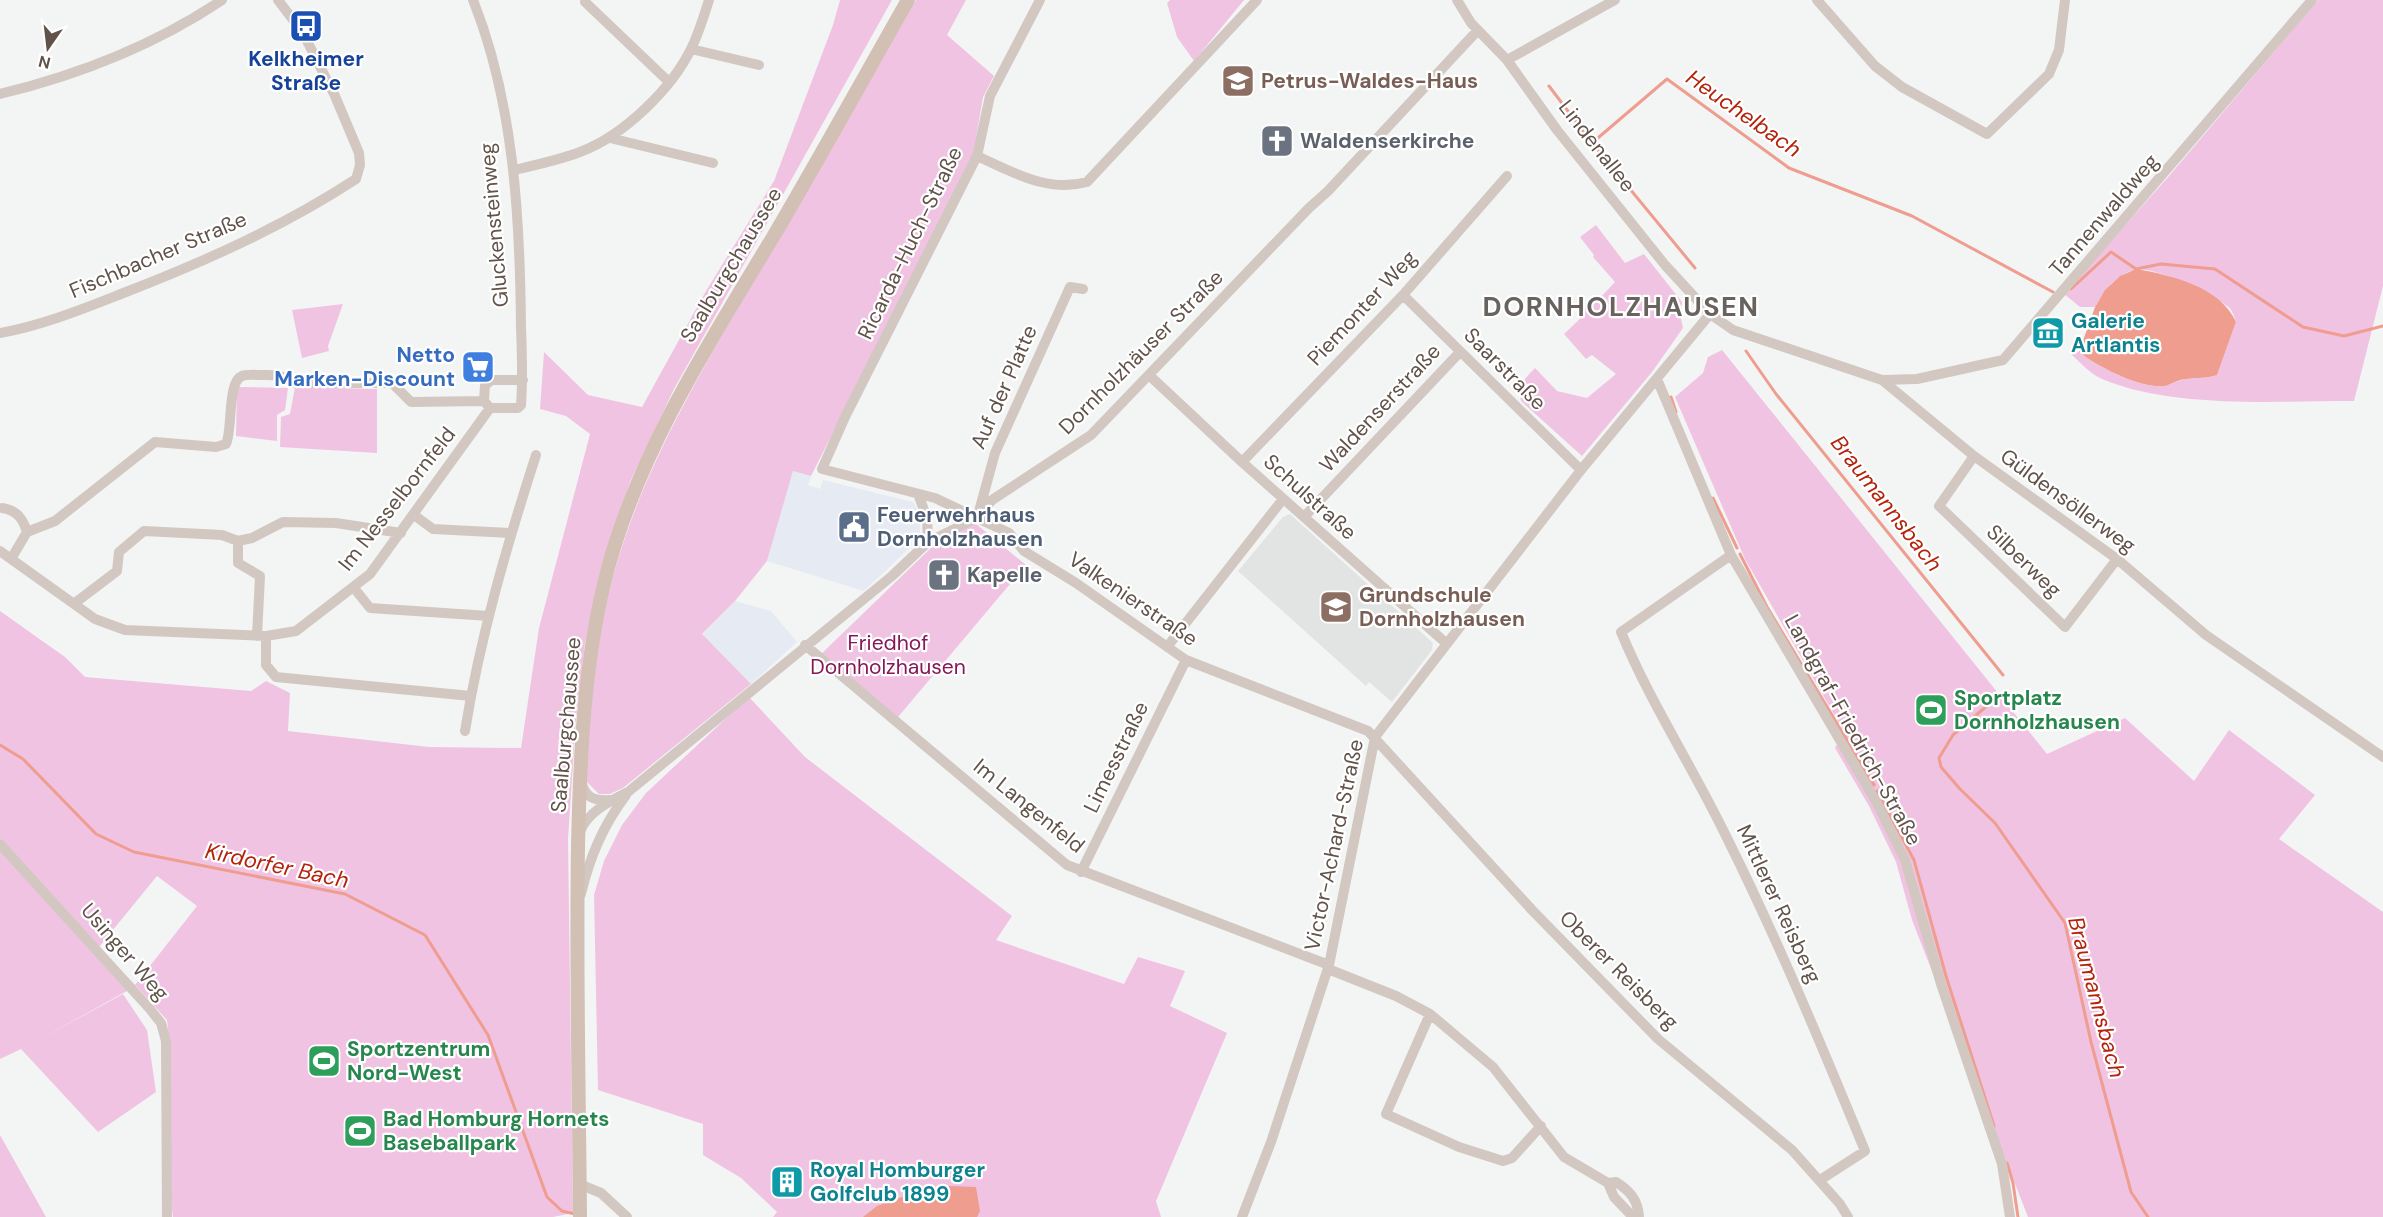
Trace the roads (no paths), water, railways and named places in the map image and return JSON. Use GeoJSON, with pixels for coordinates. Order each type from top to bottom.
{"type":"FeatureCollection","features":[{"type":"Feature","properties":{"kind":"main road","name":"Saalburgchaussee"},"geometry":{"type":"LineString","coordinates":[[580,1212],[577,913],[579,774],[587,680],[600,606],[618,535],[639,479],[680,392],[782,222],[908,0]]}},
{"type":"Feature","properties":{"kind":"street"},"geometry":{"type":"LineString","coordinates":[[0,94],[66,75],[118,55],[163,34],[222,0]]}},
{"type":"Feature","properties":{"kind":"street","name":"Fischbacher Straße"},"geometry":{"type":"LineString","coordinates":[[0,333],[62,317],[202,263],[288,219],[356,179],[360,165],[359,153],[335,96],[303,33],[278,0]]}},
{"type":"Feature","properties":{"kind":"street","name":"Gluckensteinweg"},"geometry":{"type":"LineString","coordinates":[[473,0],[486,34],[514,170],[521,266],[522,405],[518,408],[487,405]]}},
{"type":"Feature","properties":{"kind":"street"},"geometry":{"type":"LineString","coordinates":[[514,170],[581,152],[610,138],[634,119],[669,82],[691,49],[709,0]]}},
{"type":"Feature","properties":{"kind":"street","name":"Ricarda-Huch-Straße"},"geometry":{"type":"LineString","coordinates":[[822,469],[845,417],[977,156],[990,96],[1040,0]]}},
{"type":"Feature","properties":{"kind":"street"},"geometry":{"type":"LineString","coordinates":[[977,156],[1031,180],[1060,185],[1087,182],[1257,0]]}},
{"type":"Feature","properties":{"kind":"street","name":"Lindenallee"},"geometry":{"type":"LineString","coordinates":[[1457,0],[1478,30],[1506,60],[1557,130],[1665,265],[1710,314]]}},
{"type":"Feature","properties":{"kind":"street"},"geometry":{"type":"LineString","coordinates":[[1506,60],[1615,0]]}},
{"type":"Feature","properties":{"kind":"street"},"geometry":{"type":"LineString","coordinates":[[1817,0],[1875,66],[1902,87],[1987,134],[2049,74],[2059,50],[2065,0]]}},
{"type":"Feature","properties":{"kind":"street","name":"Tannenwaldweg"},"geometry":{"type":"LineString","coordinates":[[1882,380],[1917,379],[2003,360],[2312,0]]}},
{"type":"Feature","properties":{"kind":"street"},"geometry":{"type":"LineString","coordinates":[[585,2],[669,82]]}},
{"type":"Feature","properties":{"kind":"street","name":"Dornholzhäuser Straße"},"geometry":{"type":"LineString","coordinates":[[578,839],[586,820],[611,800],[627,792],[892,576],[928,542],[977,518],[992,500],[1091,435],[1309,208],[1328,192],[1478,30]]}},
{"type":"Feature","properties":{"kind":"street"},"geometry":{"type":"LineString","coordinates":[[691,49],[759,65]]}},
{"type":"Feature","properties":{"kind":"street"},"geometry":{"type":"LineString","coordinates":[[610,138],[713,163]]}},
{"type":"Feature","properties":{"kind":"street","name":"Piemonter Weg"},"geometry":{"type":"LineString","coordinates":[[1242,462],[1403,295],[1507,176]]}},
{"type":"Feature","properties":{"kind":"street","name":"Auf der Platte"},"geometry":{"type":"LineString","coordinates":[[977,518],[995,453],[1070,287],[1083,289]]}},
{"type":"Feature","properties":{"kind":"street","name":"Saarstraße"},"geometry":{"type":"LineString","coordinates":[[1403,295],[1581,470]]}},
{"type":"Feature","properties":{"kind":"street","name":"Güldensöllerweg"},"geometry":{"type":"LineString","coordinates":[[1710,314],[1743,333],[1882,380],[1974,456],[2117,558],[2206,635],[2383,757]]}},
{"type":"Feature","properties":{"kind":"street","name":"Victor-Achard-Straße"},"geometry":{"type":"LineString","coordinates":[[1244,1212],[1271,1142],[1329,967],[1375,737],[1581,470],[1710,314]]}},
{"type":"Feature","properties":{"kind":"street","name":"Waldenserstraße"},"geometry":{"type":"LineString","coordinates":[[1304,517],[1460,352]]}},
{"type":"Feature","properties":{"kind":"street"},"geometry":{"type":"LineString","coordinates":[[11,559],[27,532],[55,521],[155,442],[216,447],[226,444],[230,436],[233,388],[236,381],[243,375],[283,375],[292,383],[392,383],[411,402],[487,405]]}},
{"type":"Feature","properties":{"kind":"street","name":"Schulstraße"},"geometry":{"type":"LineString","coordinates":[[1150,376],[1283,499],[1447,644]]}},
{"type":"Feature","properties":{"kind":"street","name":"Landgraf-Friedrich-Straße"},"geometry":{"type":"LineString","coordinates":[[1657,379],[1731,555],[1877,803],[1905,860],[1941,984],[2002,1164],[2010,1217]]}},
{"type":"Feature","properties":{"kind":"street","name":"Im Nesselbornfeld"},"geometry":{"type":"LineString","coordinates":[[0,551],[95,619],[125,630],[262,636],[296,631],[370,574],[414,515],[487,405],[485,385],[492,380],[523,380]]}},
{"type":"Feature","properties":{"kind":"street"},"geometry":{"type":"LineString","coordinates":[[465,731],[489,616],[511,533],[536,455]]}},
{"type":"Feature","properties":{"kind":"street","name":"Silberweg"},"geometry":{"type":"LineString","coordinates":[[1974,456],[1939,506],[2065,627],[2117,558]]}},
{"type":"Feature","properties":{"kind":"street","name":"Valkenierstraße"},"geometry":{"type":"LineString","coordinates":[[822,469],[936,498],[1009,533],[1024,551],[1076,583],[1186,660],[1368,731],[1375,737]]}},
{"type":"Feature","properties":{"kind":"street"},"geometry":{"type":"LineString","coordinates":[[918,494],[927,518],[928,542]]}},
{"type":"Feature","properties":{"kind":"street"},"geometry":{"type":"LineString","coordinates":[[1167,646],[1283,499]]}},
{"type":"Feature","properties":{"kind":"street"},"geometry":{"type":"LineString","coordinates":[[1,507],[12,510],[23,520],[27,532]]}},
{"type":"Feature","properties":{"kind":"street"},"geometry":{"type":"LineString","coordinates":[[414,515],[433,530],[511,533]]}},
{"type":"Feature","properties":{"kind":"street"},"geometry":{"type":"LineString","coordinates":[[75,603],[117,571],[119,552],[144,531],[222,535],[238,541],[252,538],[283,522],[336,523],[401,533]]}},
{"type":"Feature","properties":{"kind":"street"},"geometry":{"type":"LineString","coordinates":[[238,541],[238,563],[260,576],[262,636],[266,665],[276,677],[471,696]]}},
{"type":"Feature","properties":{"kind":"street","name":"Mittlerer Reisberg"},"geometry":{"type":"LineString","coordinates":[[1731,555],[1621,632],[1638,672],[1706,794],[1773,930],[1865,1151],[1820,1180]]}},
{"type":"Feature","properties":{"kind":"street"},"geometry":{"type":"LineString","coordinates":[[354,588],[370,608],[489,616]]}},
{"type":"Feature","properties":{"kind":"street","name":"Im Langenfeld"},"geometry":{"type":"LineString","coordinates":[[805,645],[1028,834],[1081,872],[1329,967],[1396,996],[1430,1014],[1493,1067],[1564,1157],[1608,1183],[1616,1182],[1630,1193],[1636,1200],[1639,1217]]}},
{"type":"Feature","properties":{"kind":"street","name":"Limesstraße"},"geometry":{"type":"LineString","coordinates":[[1081,872],[1186,660]]}},
{"type":"Feature","properties":{"kind":"street","name":"Oberer Reisberg"},"geometry":{"type":"LineString","coordinates":[[1375,737],[1532,910],[1658,1039],[1765,1126],[1820,1180],[1848,1217]]}},
{"type":"Feature","properties":{"kind":"street"},"geometry":{"type":"LineString","coordinates":[[579,774],[584,792],[590,797],[600,801],[611,800]]}},
{"type":"Feature","properties":{"kind":"street","name":"Dornholzhäuser Straße"},"geometry":{"type":"LineString","coordinates":[[577,913],[589,862],[603,829],[627,792]]}},
{"type":"Feature","properties":{"kind":"street","name":"Usinger Weg"},"geometry":{"type":"LineString","coordinates":[[0,844],[121,975],[161,1023],[166,1041],[167,1217]]}},
{"type":"Feature","properties":{"kind":"street"},"geometry":{"type":"LineString","coordinates":[[1430,1014],[1386,1114],[1449,1143],[1503,1161],[1512,1158],[1540,1126]]}},
{"type":"Feature","properties":{"kind":"street"},"geometry":{"type":"LineString","coordinates":[[1608,1183],[1614,1197],[1633,1217]]}},
{"type":"Feature","properties":{"kind":"street"},"geometry":{"type":"LineString","coordinates":[[579,1184],[601,1193],[627,1217]]}},
{"type":"Feature","properties":{"kind":"waterway","name":"Heuchelbach"},"geometry":{"type":"LineString","coordinates":[[1549,86],[1592,143],[1667,79],[1789,168],[1912,216],[2053,292]]}},
{"type":"Feature","properties":{"kind":"waterway","name":"Braumannsbach"},"geometry":{"type":"LineString","coordinates":[[1592,143],[1695,268]]}},
{"type":"Feature","properties":{"kind":"waterway","name":"Heuchelbach"},"geometry":{"type":"LineString","coordinates":[[2071,289],[2111,252],[2136,269],[2161,264],[2215,269],[2303,327],[2344,336],[2383,326]]}},
{"type":"Feature","properties":{"kind":"waterway","name":"Braumannsbach"},"geometry":{"type":"LineString","coordinates":[[1746,351],[1776,394],[2003,675]]}},
{"type":"Feature","properties":{"kind":"waterway"},"geometry":{"type":"LineString","coordinates":[[1671,397],[1676,412]]}},
{"type":"Feature","properties":{"kind":"waterway"},"geometry":{"type":"LineString","coordinates":[[1713,498],[1737,548]]}},
{"type":"Feature","properties":{"kind":"waterway"},"geometry":{"type":"LineString","coordinates":[[1740,554],[1767,607],[1874,785]]}},
{"type":"Feature","properties":{"kind":"waterway","name":"Braumannsbach"},"geometry":{"type":"LineString","coordinates":[[1996,698],[1953,735],[1939,758],[1941,767],[1995,823],[2065,923],[2091,1042],[2131,1192],[2148,1217]]}},
{"type":"Feature","properties":{"kind":"waterway","name":"Kirdorfer Bach"},"geometry":{"type":"LineString","coordinates":[[0,745],[23,759],[96,834],[134,852],[345,894],[425,935],[488,1035],[547,1197],[562,1211],[575,1214]]}},
{"type":"Feature","properties":{"kind":"waterway"},"geometry":{"type":"LineString","coordinates":[[1877,791],[1914,860],[1946,976],[1994,1126]]}},
{"type":"Feature","properties":{"kind":"waterway"},"geometry":{"type":"LineString","coordinates":[[2007,1163],[2013,1183],[2018,1217]]}},
{"type":"Feature","properties":{"kind":"place","name":"Kelkheimer Straße"},"geometry":{"type":"Point","coordinates":[306,26]}},
{"type":"Feature","properties":{"kind":"place","name":"Petrus-Waldes-Haus"},"geometry":{"type":"Point","coordinates":[1238,81]}},
{"type":"Feature","properties":{"kind":"place","name":"Waldenserkirche"},"geometry":{"type":"Point","coordinates":[1277,141]}},
{"type":"Feature","properties":{"kind":"place","name":"Galerie Artlantis"},"geometry":{"type":"Point","coordinates":[2048,333]}},
{"type":"Feature","properties":{"kind":"place","name":"Netto Marken-Discount"},"geometry":{"type":"Point","coordinates":[478,367]}},
{"type":"Feature","properties":{"kind":"place","name":"Feuerwehrhaus Dornholzhausen"},"geometry":{"type":"Point","coordinates":[854,527]}},
{"type":"Feature","properties":{"kind":"place","name":"Kapelle"},"geometry":{"type":"Point","coordinates":[944,575]}},
{"type":"Feature","properties":{"kind":"place","name":"Grundschule Dornholzhausen"},"geometry":{"type":"Point","coordinates":[1336,607]}},
{"type":"Feature","properties":{"kind":"place","name":"Sportplatz Dornholzhausen"},"geometry":{"type":"Point","coordinates":[1931,710]}},
{"type":"Feature","properties":{"kind":"place","name":"Sportzentrum Nord-West"},"geometry":{"type":"Point","coordinates":[324,1061]}},
{"type":"Feature","properties":{"kind":"place","name":"Bad Homburg Hornets Baseballpark"},"geometry":{"type":"Point","coordinates":[360,1131]}},
{"type":"Feature","properties":{"kind":"place","name":"Royal Homburger Golfclub 1899"},"geometry":{"type":"Point","coordinates":[787,1182]}},
{"type":"Feature","properties":{"kind":"district","name":"DORNHOLZHAUSEN"},"geometry":{"type":"Point","coordinates":[1621,307]}},
{"type":"Feature","properties":{"kind":"park label","name":"Friedhof Dornholzhausen"},"geometry":{"type":"Point","coordinates":[888,655]}}]}
